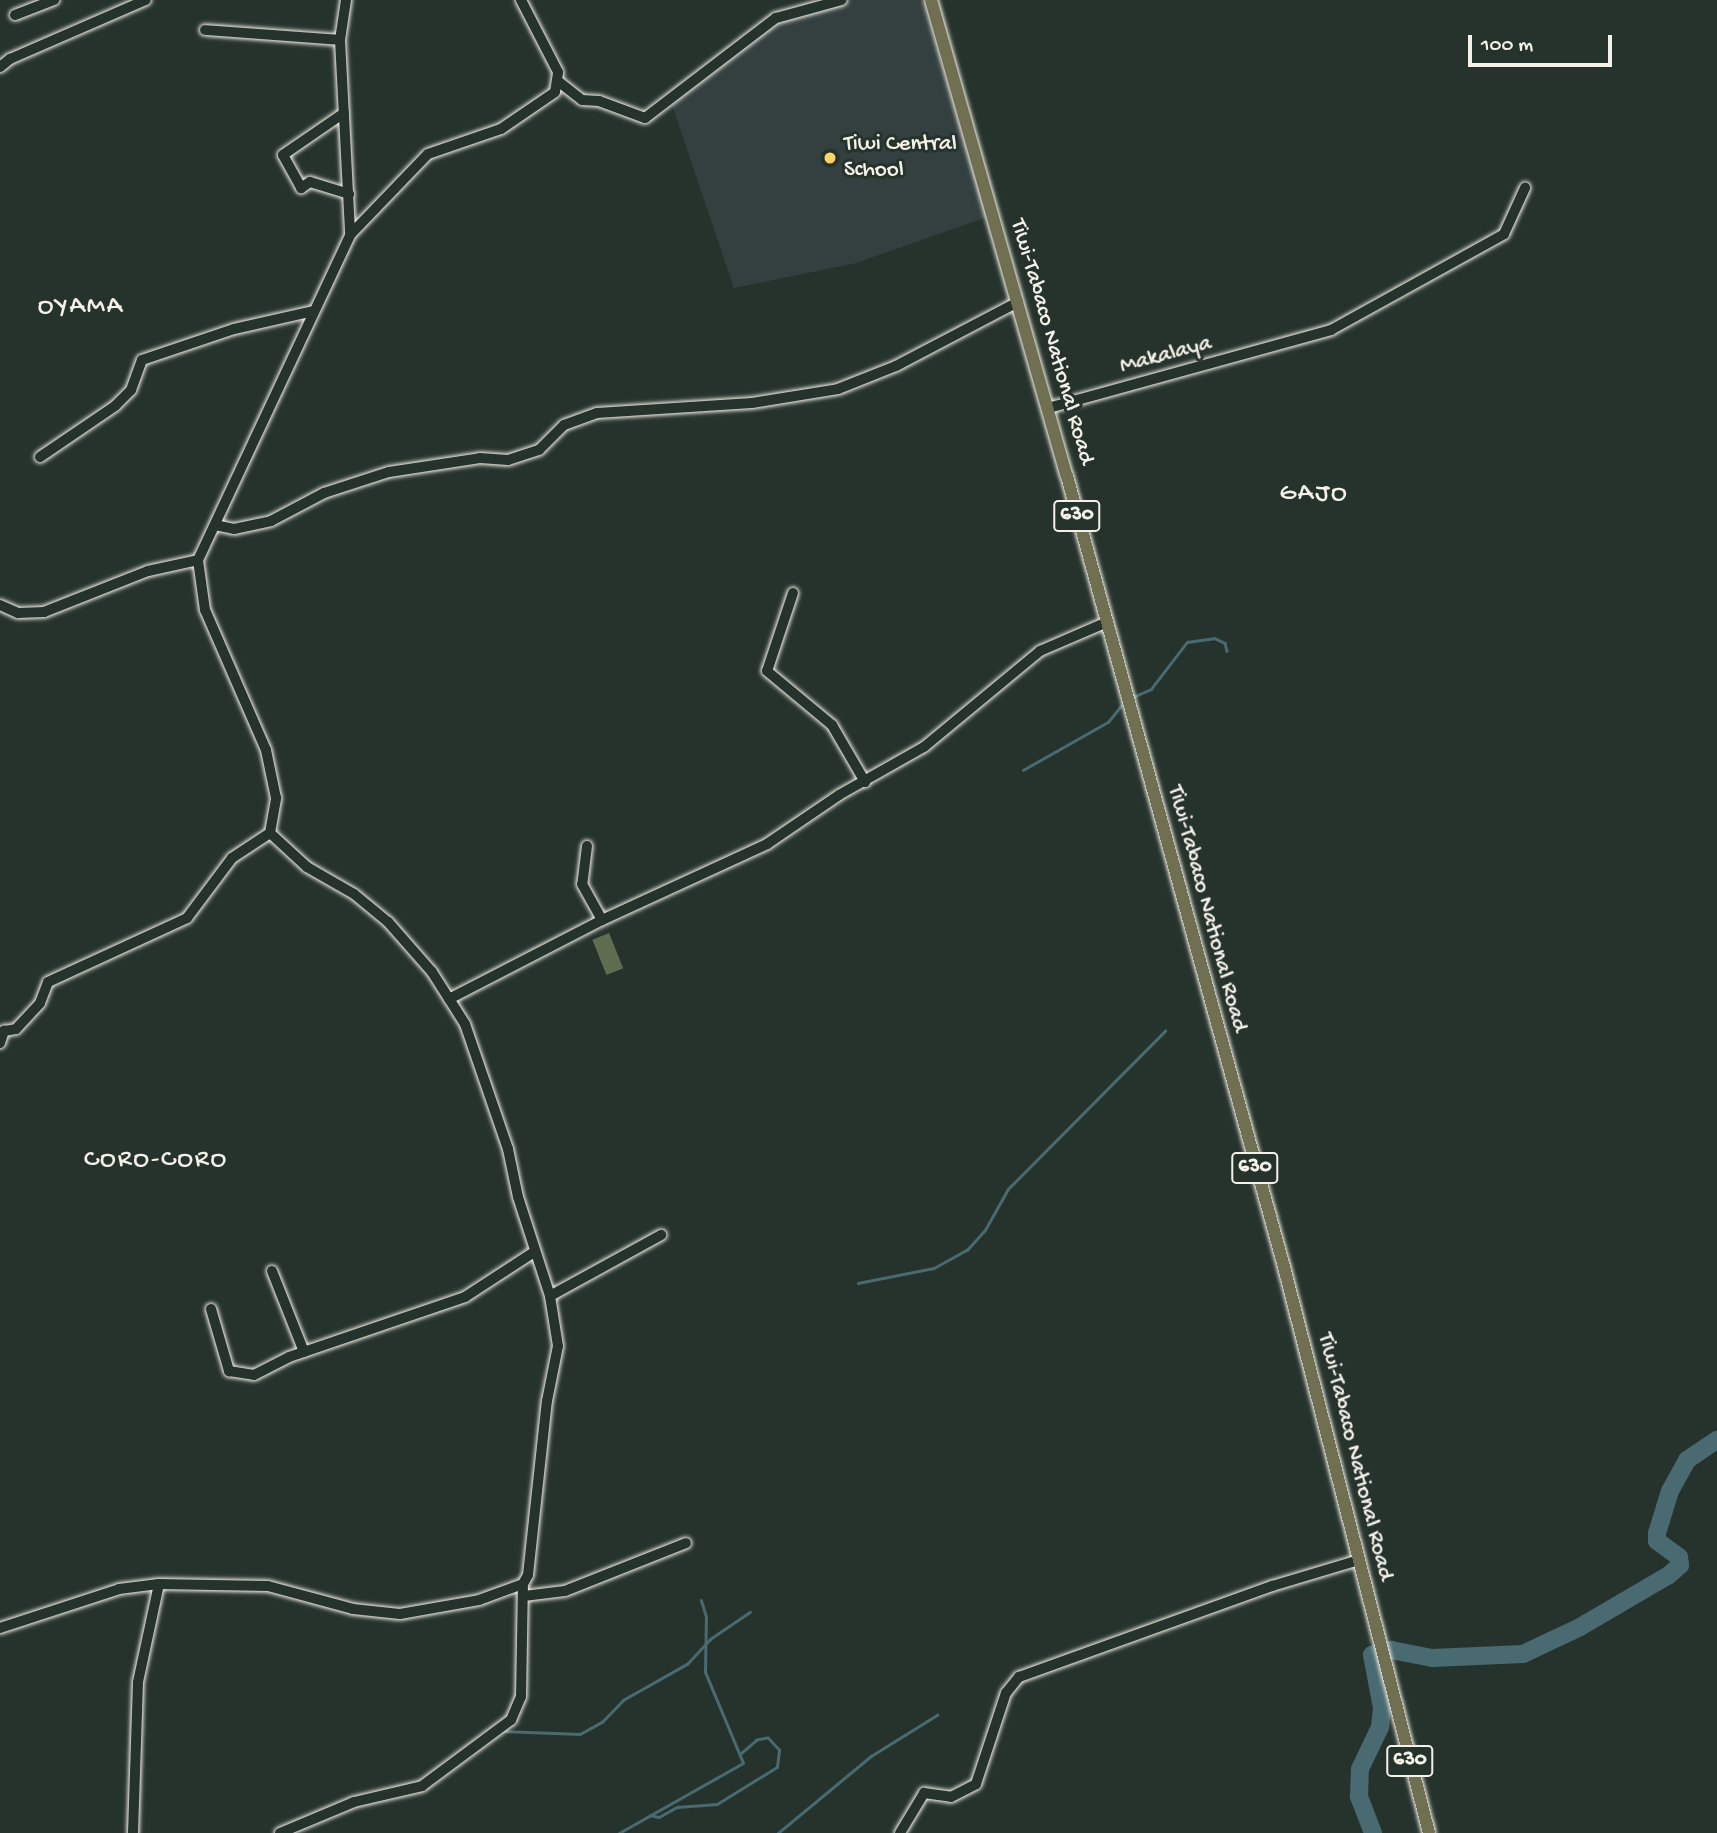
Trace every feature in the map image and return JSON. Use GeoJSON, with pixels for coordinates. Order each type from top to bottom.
{"type":"FeatureCollection","features":[{"type":"Feature","properties":{"kind":"main road","name":"Tiwi-Tabaco National Road"},"geometry":{"type":"LineString","coordinates":[[931,0],[1048,408],[1287,1278],[1429,1833]]}},
{"type":"Feature","properties":{"kind":"street"},"geometry":{"type":"LineString","coordinates":[[0,67],[10,59],[146,0]]}},
{"type":"Feature","properties":{"kind":"street"},"geometry":{"type":"LineString","coordinates":[[346,0],[340,40],[350,235]]}},
{"type":"Feature","properties":{"kind":"street"},"geometry":{"type":"LineString","coordinates":[[521,0],[559,82],[582,100],[599,101],[645,118],[776,18],[842,0]]}},
{"type":"Feature","properties":{"kind":"street"},"geometry":{"type":"LineString","coordinates":[[15,15],[48,1]]}},
{"type":"Feature","properties":{"kind":"street"},"geometry":{"type":"LineString","coordinates":[[205,30],[340,40]]}},
{"type":"Feature","properties":{"kind":"street"},"geometry":{"type":"LineString","coordinates":[[0,1044],[4,1031],[16,1029],[40,1003],[48,982],[187,918],[232,858],[270,833],[276,797],[266,750],[205,610],[198,560],[350,235],[428,153],[527,115],[547,102],[559,82]]}},
{"type":"Feature","properties":{"kind":"street"},"geometry":{"type":"LineString","coordinates":[[344,113],[283,155],[301,188],[310,182],[349,194]]}},
{"type":"Feature","properties":{"kind":"street","name":"Makalaya"},"geometry":{"type":"LineString","coordinates":[[1048,408],[1331,330],[1504,234],[1525,188]]}},
{"type":"Feature","properties":{"kind":"street"},"geometry":{"type":"LineString","coordinates":[[215,526],[234,529],[271,521],[324,493],[389,472],[480,458],[508,460],[539,450],[564,425],[597,413],[752,403],[838,389],[896,366],[1018,302]]}},
{"type":"Feature","properties":{"kind":"street"},"geometry":{"type":"LineString","coordinates":[[40,457],[115,406],[131,390],[142,360],[234,329],[313,312]]}},
{"type":"Feature","properties":{"kind":"street"},"geometry":{"type":"LineString","coordinates":[[0,605],[18,613],[44,612],[148,571],[198,560]]}},
{"type":"Feature","properties":{"kind":"street"},"geometry":{"type":"LineString","coordinates":[[793,593],[766,671],[832,725],[865,782]]}},
{"type":"Feature","properties":{"kind":"street"},"geometry":{"type":"LineString","coordinates":[[449,999],[602,919],[746,856],[924,747],[1040,651],[1105,623]]}},
{"type":"Feature","properties":{"kind":"street"},"geometry":{"type":"LineString","coordinates":[[270,833],[307,867],[354,894],[388,922],[411,945],[465,1024],[508,1149],[534,1252],[550,1296],[558,1346],[547,1401],[531,1562],[523,1584],[521,1697],[511,1720],[422,1786],[354,1802],[280,1833]]}},
{"type":"Feature","properties":{"kind":"street"},"geometry":{"type":"LineString","coordinates":[[587,846],[582,884],[602,919]]}},
{"type":"Feature","properties":{"kind":"street"},"geometry":{"type":"LineString","coordinates":[[550,1296],[661,1235]]}},
{"type":"Feature","properties":{"kind":"street"},"geometry":{"type":"LineString","coordinates":[[211,1309],[229,1371],[254,1375],[304,1352],[449,1304],[534,1252]]}},
{"type":"Feature","properties":{"kind":"street"},"geometry":{"type":"LineString","coordinates":[[272,1271],[304,1352]]}},
{"type":"Feature","properties":{"kind":"street"},"geometry":{"type":"LineString","coordinates":[[524,1596],[565,1591],[686,1543]]}},
{"type":"Feature","properties":{"kind":"street"},"geometry":{"type":"LineString","coordinates":[[900,1833],[924,1793],[958,1796],[976,1784],[1006,1693],[1019,1677],[1272,1586],[1359,1560]]}},
{"type":"Feature","properties":{"kind":"street"},"geometry":{"type":"LineString","coordinates":[[0,1628],[119,1589],[159,1584],[268,1586],[353,1609],[401,1614],[479,1600],[523,1584]]}},
{"type":"Feature","properties":{"kind":"street"},"geometry":{"type":"LineString","coordinates":[[133,1833],[138,1682],[159,1584]]}},
{"type":"Feature","properties":{"kind":"shaded area","name":"Tiwi Central School"},"geometry":{"type":"Polygon","coordinates":[[[837,0],[922,0],[987,217],[856,263],[734,288],[670,99],[776,14],[837,0]]]}},
{"type":"Feature","properties":{"kind":"green space"},"geometry":{"type":"Polygon","coordinates":[[[609,933],[623,968],[607,975],[592,940],[609,933]]]}},
{"type":"Feature","properties":{"kind":"waterway"},"geometry":{"type":"LineString","coordinates":[[1131,698],[1151,689],[1187,642],[1214,638],[1225,643],[1227,651]]}},
{"type":"Feature","properties":{"kind":"waterway"},"geometry":{"type":"LineString","coordinates":[[1023,770],[1108,722],[1125,701]]}},
{"type":"Feature","properties":{"kind":"waterway"},"geometry":{"type":"LineString","coordinates":[[858,1283],[934,1268],[967,1250],[985,1230],[1008,1189],[1165,1031]]}},
{"type":"Feature","properties":{"kind":"waterway"},"geometry":{"type":"LineString","coordinates":[[1373,1833],[1359,1796],[1360,1769],[1380,1727],[1382,1708],[1372,1655],[1391,1650],[1432,1658],[1523,1654],[1580,1627],[1669,1575],[1680,1565],[1679,1557],[1657,1541],[1657,1533],[1670,1491],[1687,1460],[1717,1440]]}},
{"type":"Feature","properties":{"kind":"waterway"},"geometry":{"type":"LineString","coordinates":[[619,1833],[743,1763],[705,1672],[706,1617],[701,1601]]}},
{"type":"Feature","properties":{"kind":"waterway"},"geometry":{"type":"LineString","coordinates":[[504,1731],[580,1734],[602,1722],[623,1700],[687,1664],[710,1639],[750,1612]]}},
{"type":"Feature","properties":{"kind":"waterway"},"geometry":{"type":"LineString","coordinates":[[778,1833],[871,1756],[937,1715]]}},
{"type":"Feature","properties":{"kind":"waterway"},"geometry":{"type":"LineString","coordinates":[[650,1815],[659,1817],[677,1807],[717,1804],[777,1767],[779,1750],[768,1738],[757,1740],[741,1754]]}},
{"type":"Feature","properties":{"kind":"place","name":"Tiwi Central School"},"geometry":{"type":"Point","coordinates":[830,158]}},
{"type":"Feature","properties":{"kind":"district","name":"OYAMA"},"geometry":{"type":"Point","coordinates":[81,308]}},
{"type":"Feature","properties":{"kind":"district","name":"GAJO"},"geometry":{"type":"Point","coordinates":[1314,495]}},
{"type":"Feature","properties":{"kind":"district","name":"CORO-CORO"},"geometry":{"type":"Point","coordinates":[156,1161]}}]}
